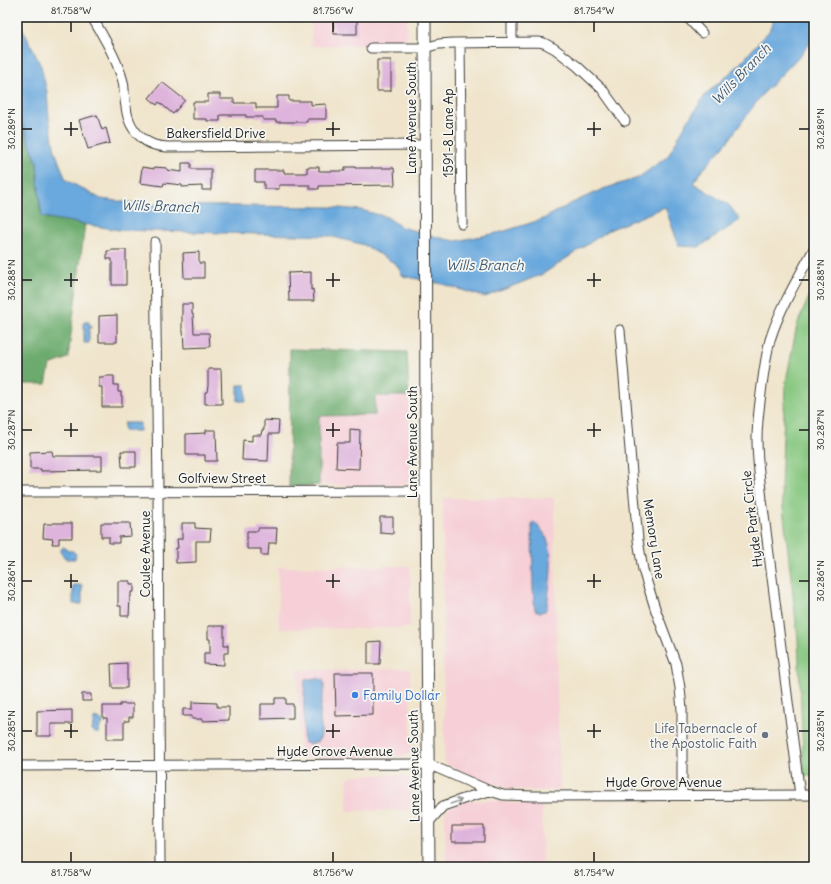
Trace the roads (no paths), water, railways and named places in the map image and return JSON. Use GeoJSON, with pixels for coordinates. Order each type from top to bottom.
{"type":"FeatureCollection","features":[{"type":"Feature","properties":{"kind":"main road","name":"Lane Avenue South"},"geometry":{"type":"LineString","coordinates":[[425,17],[426,491],[429,867]]}},
{"type":"Feature","properties":{"kind":"street","name":"Bakersfield Drive"},"geometry":{"type":"LineString","coordinates":[[92,17],[118,66],[123,81],[125,105],[130,125],[136,134],[147,143],[159,146],[175,147],[425,145]]}},
{"type":"Feature","properties":{"kind":"street"},"geometry":{"type":"LineString","coordinates":[[512,17],[512,42]]}},
{"type":"Feature","properties":{"kind":"street"},"geometry":{"type":"LineString","coordinates":[[687,17],[702,33]]}},
{"type":"Feature","properties":{"kind":"street"},"geometry":{"type":"LineString","coordinates":[[371,48],[424,48],[439,44],[460,42],[544,42],[577,66],[602,89],[625,121]]}},
{"type":"Feature","properties":{"kind":"street","name":"1591-8 Lane Ap"},"geometry":{"type":"LineString","coordinates":[[460,42],[462,224]]}},
{"type":"Feature","properties":{"kind":"street","name":"Coulee Avenue"},"geometry":{"type":"LineString","coordinates":[[155,242],[160,867]]}},
{"type":"Feature","properties":{"kind":"street","name":"Hyde Park Circle"},"geometry":{"type":"LineString","coordinates":[[800,795],[762,500],[757,438],[765,359],[770,339],[794,283],[814,249]]}},
{"type":"Feature","properties":{"kind":"street","name":"Memory Lane"},"geometry":{"type":"LineString","coordinates":[[620,330],[638,540],[643,570],[656,611],[676,664],[680,688],[682,710],[682,795]]}},
{"type":"Feature","properties":{"kind":"street","name":"Golfview Street"},"geometry":{"type":"LineString","coordinates":[[17,492],[426,491]]}},
{"type":"Feature","properties":{"kind":"street","name":"Hyde Grove Avenue"},"geometry":{"type":"LineString","coordinates":[[17,766],[428,764],[490,791],[503,795],[814,795]]}},
{"type":"Feature","properties":{"kind":"street"},"geometry":{"type":"LineString","coordinates":[[428,823],[443,806],[490,791]]}},
{"type":"Feature","properties":{"kind":"water","name":"Wills Branch"},"geometry":{"type":"Polygon","coordinates":[[[17,17],[41,66],[47,92],[49,118],[55,151],[66,180],[101,199],[151,205],[329,207],[361,210],[387,217],[401,227],[456,241],[502,232],[543,219],[572,203],[603,189],[638,178],[668,156],[687,122],[706,94],[738,66],[769,31],[775,17],[814,17],[814,36],[803,52],[760,97],[729,140],[693,183],[729,205],[740,220],[699,247],[679,246],[665,207],[609,230],[543,274],[485,297],[442,284],[403,276],[396,264],[364,245],[330,236],[119,230],[42,217],[37,162],[22,123],[17,80],[17,17]]]}},
{"type":"Feature","properties":{"kind":"water"},"geometry":{"type":"Polygon","coordinates":[[[84,322],[89,322],[89,325],[91,326],[91,328],[89,328],[89,343],[84,343],[84,322]]]}},
{"type":"Feature","properties":{"kind":"water"},"geometry":{"type":"Polygon","coordinates":[[[238,385],[246,385],[246,401],[238,401],[238,385]]]}},
{"type":"Feature","properties":{"kind":"water"},"geometry":{"type":"Polygon","coordinates":[[[124,423],[140,423],[140,431],[124,431],[124,423]]]}},
{"type":"Feature","properties":{"kind":"water"},"geometry":{"type":"Polygon","coordinates":[[[534,522],[546,536],[551,555],[551,573],[547,607],[545,611],[540,612],[535,610],[533,589],[532,523],[534,522]]]}},
{"type":"Feature","properties":{"kind":"water"},"geometry":{"type":"Polygon","coordinates":[[[63,547],[69,551],[73,551],[76,554],[75,559],[66,559],[60,552],[63,547]]]}},
{"type":"Feature","properties":{"kind":"water"},"geometry":{"type":"Polygon","coordinates":[[[73,585],[82,585],[82,604],[73,604],[73,585]]]}},
{"type":"Feature","properties":{"kind":"water"},"geometry":{"type":"Polygon","coordinates":[[[316,678],[323,680],[324,683],[320,712],[321,732],[318,741],[311,744],[305,743],[303,739],[305,680],[316,678]]]}},
{"type":"Feature","properties":{"kind":"water"},"geometry":{"type":"Polygon","coordinates":[[[95,718],[103,721],[103,724],[100,726],[99,733],[92,731],[95,718]]]}},
{"type":"Feature","properties":{"kind":"place","name":"Family Dollar"},"geometry":{"type":"Point","coordinates":[355,695]}},
{"type":"Feature","properties":{"kind":"place","name":"Life Tabernacle of the Apostolic Faith"},"geometry":{"type":"Point","coordinates":[765,735]}}]}
